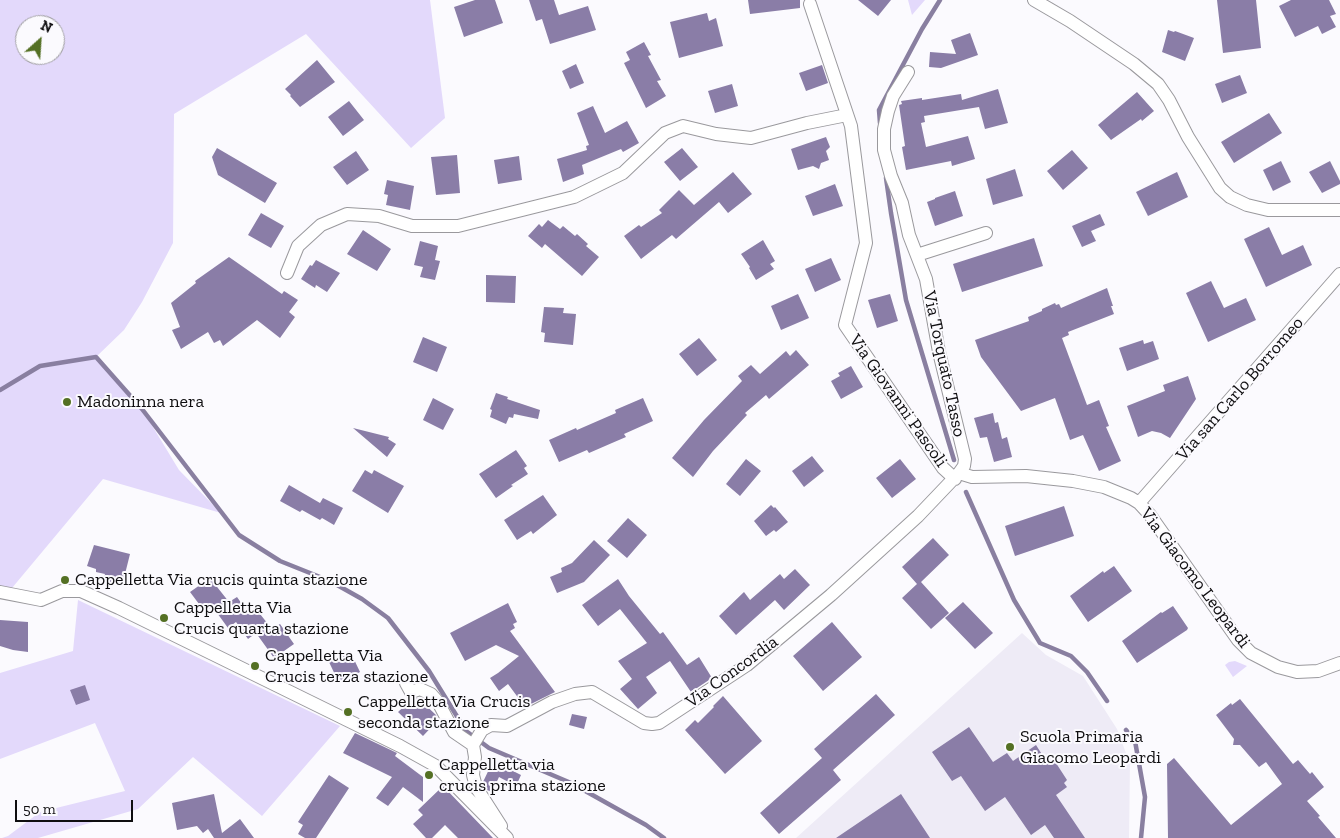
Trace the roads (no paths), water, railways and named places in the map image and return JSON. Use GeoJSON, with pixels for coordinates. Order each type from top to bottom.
{"type":"FeatureCollection","features":[{"type":"Feature","properties":{"kind":"street"},"geometry":{"type":"LineString","coordinates":[[1034,0],[1134,64],[1158,84],[1169,100],[1192,144],[1220,188],[1230,197],[1247,206],[1268,210],[1340,210]]}},
{"type":"Feature","properties":{"kind":"street","name":"Via Giovanni Pascoli"},"geometry":{"type":"LineString","coordinates":[[810,4],[851,126],[866,243],[845,325],[943,468],[957,476]]}},
{"type":"Feature","properties":{"kind":"street","name":"Via Torquato Tasso"},"geometry":{"type":"LineString","coordinates":[[908,72],[893,96],[888,111],[885,124],[885,153],[902,203],[909,235],[926,279],[940,352],[965,459],[964,466],[957,476]]}},
{"type":"Feature","properties":{"kind":"street"},"geometry":{"type":"LineString","coordinates":[[287,273],[298,246],[320,225],[347,214],[379,216],[412,226],[458,226],[574,197],[623,173],[665,134],[683,126],[716,134],[751,138],[808,122],[847,115]]}},
{"type":"Feature","properties":{"kind":"street"},"geometry":{"type":"LineString","coordinates":[[917,255],[986,233]]}},
{"type":"Feature","properties":{"kind":"street","name":"Via san Carlo Borromeo"},"geometry":{"type":"LineString","coordinates":[[1139,503],[1340,274]]}},
{"type":"Feature","properties":{"kind":"street","name":"Via Giacomo Leopardi"},"geometry":{"type":"LineString","coordinates":[[957,476],[1026,476],[1073,481],[1104,487],[1118,492],[1139,503],[1158,526],[1238,640],[1251,653],[1278,667],[1297,672],[1318,670],[1340,663]]}},
{"type":"Feature","properties":{"kind":"street","name":"Via Concordia"},"geometry":{"type":"LineString","coordinates":[[477,739],[491,725],[507,726],[565,696],[592,692],[644,723],[659,723],[735,674],[831,594],[918,516],[957,476]]}},
{"type":"Feature","properties":{"kind":"street"},"geometry":{"type":"LineString","coordinates":[[0,592],[41,600],[62,592],[81,591],[120,608],[400,746],[436,766],[505,835]]}},
{"type":"Feature","properties":{"kind":"street"},"geometry":{"type":"LineString","coordinates":[[406,683],[411,692],[420,689],[431,694],[438,702],[454,732],[477,739],[474,775],[476,787],[498,819],[505,835]]}},
{"type":"Feature","properties":{"kind":"waterway"},"geometry":{"type":"LineString","coordinates":[[880,123],[879,110],[922,29],[940,0]]}},
{"type":"Feature","properties":{"kind":"waterway"},"geometry":{"type":"LineString","coordinates":[[886,178],[906,300],[954,460]]}},
{"type":"Feature","properties":{"kind":"waterway"},"geometry":{"type":"LineString","coordinates":[[0,390],[40,366],[96,357],[142,409],[239,535],[280,561],[330,581],[362,599],[388,618],[429,671],[466,731],[489,748],[571,783],[646,825],[664,838]]}},
{"type":"Feature","properties":{"kind":"waterway"},"geometry":{"type":"LineString","coordinates":[[966,492],[1014,600],[1040,643],[1071,656],[1087,672],[1107,701]]}},
{"type":"Feature","properties":{"kind":"waterway"},"geometry":{"type":"LineString","coordinates":[[1126,730],[1135,741],[1145,797],[1141,838]]}},
{"type":"Feature","properties":{"kind":"place","name":"Madoninna nera"},"geometry":{"type":"Point","coordinates":[67,402]}},
{"type":"Feature","properties":{"kind":"place","name":"Cappelletta Via crucis quinta stazione"},"geometry":{"type":"Point","coordinates":[65,580]}},
{"type":"Feature","properties":{"kind":"place","name":"Cappelletta Via Crucis quarta stazione"},"geometry":{"type":"Point","coordinates":[164,618]}},
{"type":"Feature","properties":{"kind":"place","name":"Cappelletta Via Crucis terza stazione"},"geometry":{"type":"Point","coordinates":[255,666]}},
{"type":"Feature","properties":{"kind":"place","name":"Cappelletta Via Crucis seconda stazione"},"geometry":{"type":"Point","coordinates":[348,712]}},
{"type":"Feature","properties":{"kind":"place","name":"Scuola Primaria Giacomo Leopardi"},"geometry":{"type":"Point","coordinates":[1010,747]}},
{"type":"Feature","properties":{"kind":"place","name":"Cappelletta via crucis prima stazione"},"geometry":{"type":"Point","coordinates":[429,775]}}]}
